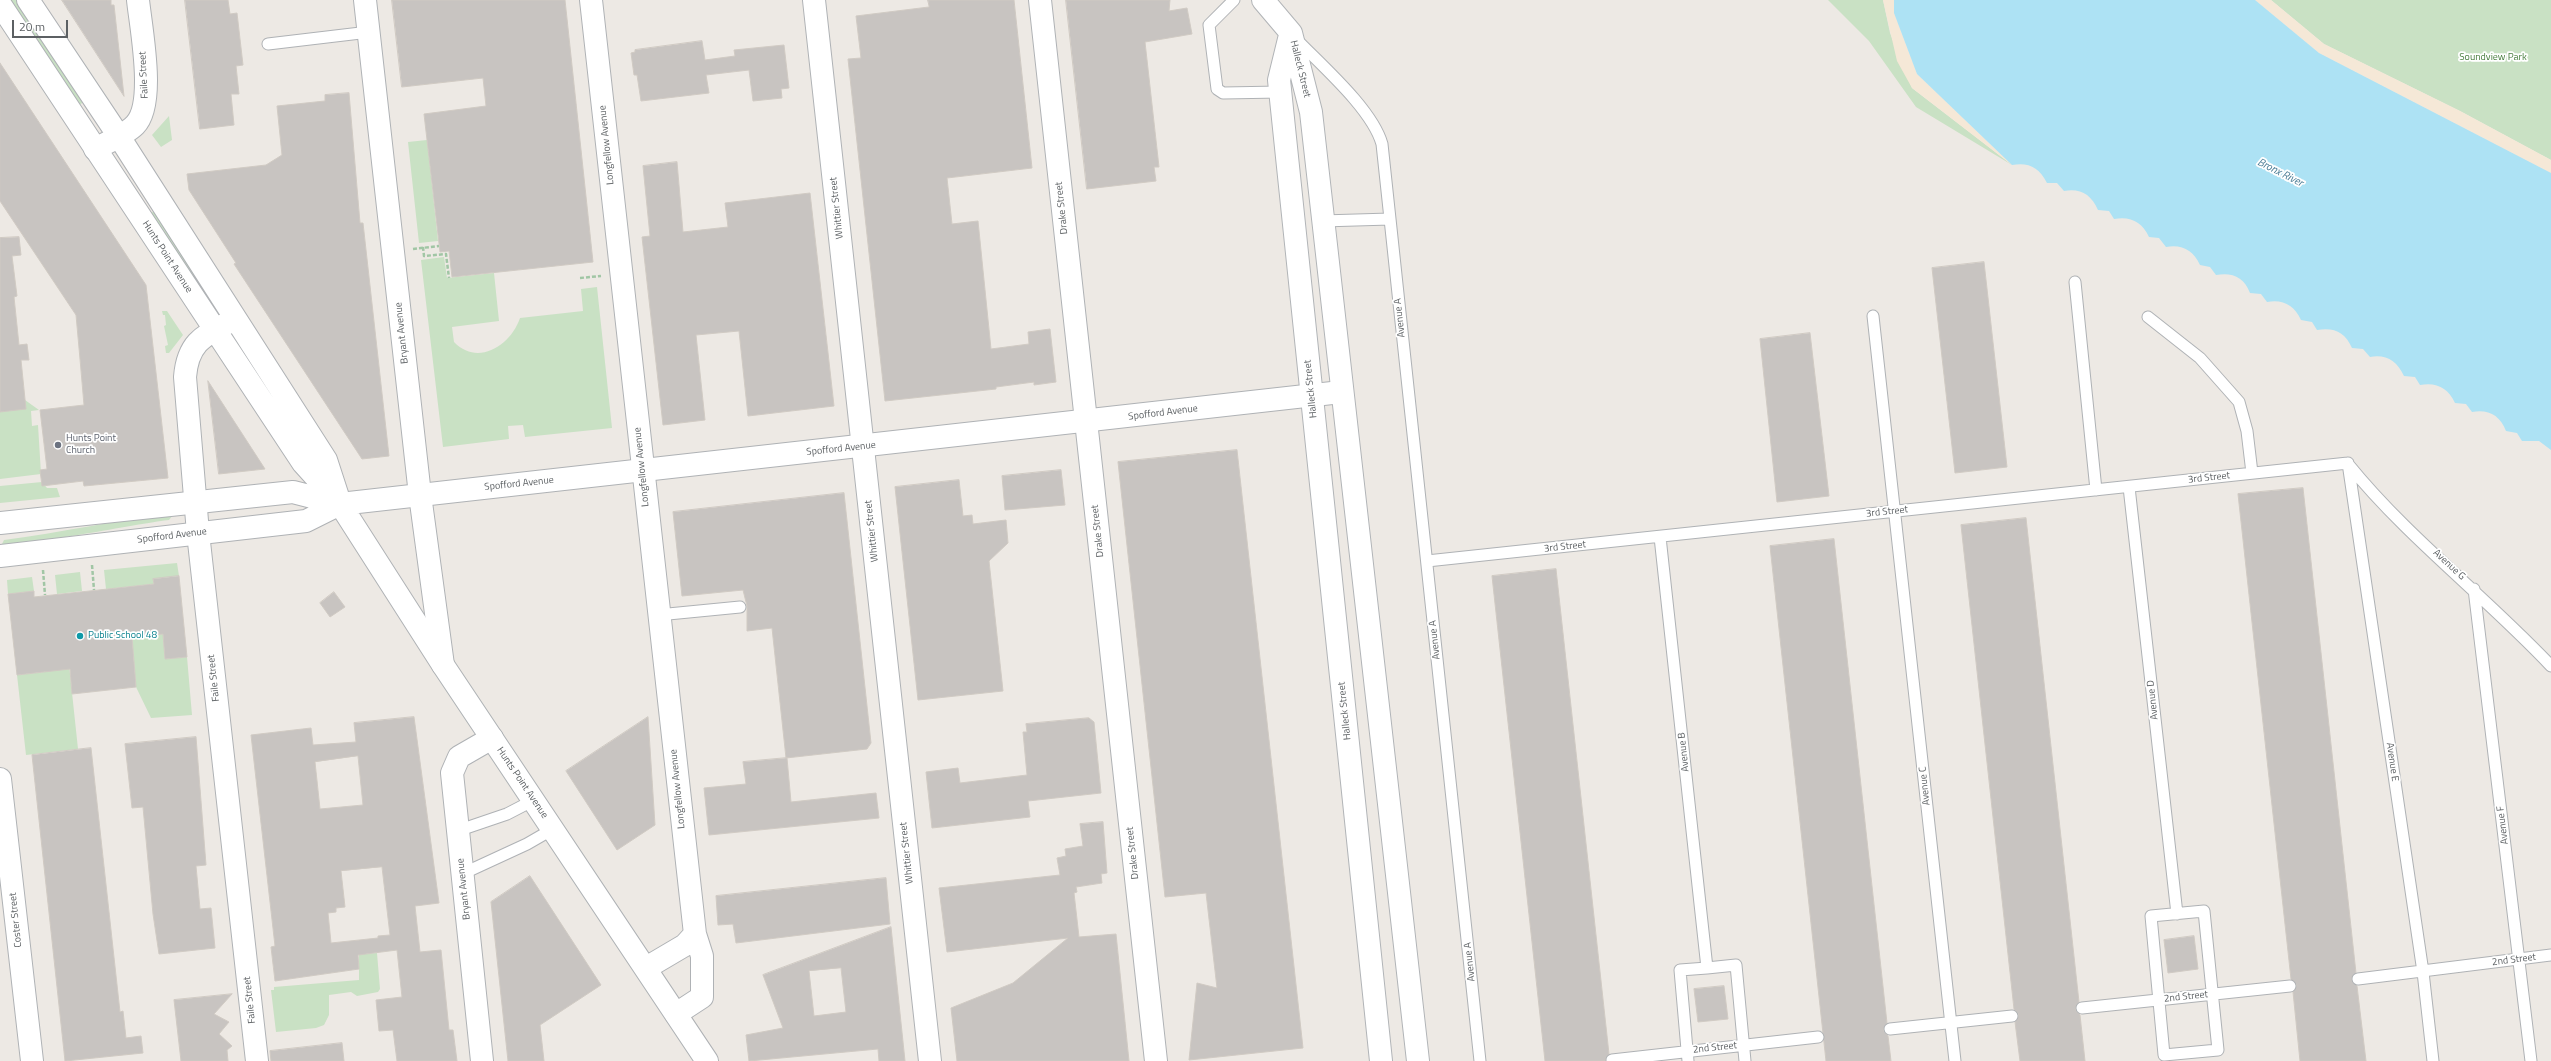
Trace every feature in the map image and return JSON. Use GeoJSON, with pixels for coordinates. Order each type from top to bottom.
{"type":"FeatureCollection","features":[{"type":"Feature","properties":{"kind":"street","name":"Hunts Point Avenue"},"geometry":{"type":"LineString","coordinates":[[28,0],[118,136],[326,460],[340,504]]}},
{"type":"Feature","properties":{"kind":"street","name":"Faile Street"},"geometry":{"type":"LineString","coordinates":[[96,149],[135,125],[146,105],[146,76],[138,0]]}},
{"type":"Feature","properties":{"kind":"street","name":"Bryant Avenue"},"geometry":{"type":"LineString","coordinates":[[365,0],[420,495],[443,665]]}},
{"type":"Feature","properties":{"kind":"street","name":"Longfellow Avenue"},"geometry":{"type":"LineString","coordinates":[[591,0],[658,615],[695,934],[702,956],[702,997],[676,1014]]}},
{"type":"Feature","properties":{"kind":"street","name":"Whittier Street"},"geometry":{"type":"LineString","coordinates":[[814,0],[930,1061]]}},
{"type":"Feature","properties":{"kind":"street","name":"Drake Street"},"geometry":{"type":"LineString","coordinates":[[1040,0],[1156,1061]]}},
{"type":"Feature","properties":{"kind":"street"},"geometry":{"type":"LineString","coordinates":[[1263,0],[1291,33]]}},
{"type":"Feature","properties":{"kind":"street","name":"Hunts Point Avenue"},"geometry":{"type":"LineString","coordinates":[[0,4],[303,463],[340,504],[443,665],[707,1061]]}},
{"type":"Feature","properties":{"kind":"street","name":"Halleck Street"},"geometry":{"type":"LineString","coordinates":[[1291,33],[1279,80],[1280,92],[1381,1061]]}},
{"type":"Feature","properties":{"kind":"street","name":"Halleck Street"},"geometry":{"type":"LineString","coordinates":[[1291,33],[1311,112],[1341,392],[1418,1061]]}},
{"type":"Feature","properties":{"kind":"street","name":"Faile Street"},"geometry":{"type":"LineString","coordinates":[[236,319],[215,330],[194,344],[186,362],[185,377],[198,533],[257,1061]]}},
{"type":"Feature","properties":{"kind":"street","name":"Spofford Avenue"},"geometry":{"type":"LineString","coordinates":[[0,556],[306,521],[340,504],[863,447],[1341,392]]}},
{"type":"Feature","properties":{"kind":"street","name":"Spofford Avenue"},"geometry":{"type":"LineString","coordinates":[[0,523],[293,492],[340,504]]}},
{"type":"Feature","properties":{"kind":"street","name":"Bryant Avenue"},"geometry":{"type":"LineString","coordinates":[[482,1061],[452,773],[454,764],[459,757],[492,738]]}},
{"type":"Feature","properties":{"kind":"street","name":"Coster Street"},"geometry":{"type":"LineString","coordinates":[[0,779],[32,1061]]}},
{"type":"Feature","properties":{"kind":"street"},"geometry":{"type":"LineString","coordinates":[[646,968],[685,945],[695,934]]}},
{"type":"Feature","properties":{"kind":"lane"},"geometry":{"type":"LineString","coordinates":[[1234,0],[1209,25],[1217,89],[1223,93],[1280,92]]}},
{"type":"Feature","properties":{"kind":"lane"},"geometry":{"type":"LineString","coordinates":[[268,44],[369,32]]}},
{"type":"Feature","properties":{"kind":"lane","name":"Avenue A"},"geometry":{"type":"LineString","coordinates":[[1291,33],[1369,115],[1378,132],[1382,144],[1480,1061]]}},
{"type":"Feature","properties":{"kind":"lane"},"geometry":{"type":"LineString","coordinates":[[1322,221],[1390,219]]}},
{"type":"Feature","properties":{"kind":"lane"},"geometry":{"type":"LineString","coordinates":[[2075,282],[2096,490]]}},
{"type":"Feature","properties":{"kind":"lane","name":"Avenue C"},"geometry":{"type":"LineString","coordinates":[[1872,316],[1955,1061]]}},
{"type":"Feature","properties":{"kind":"lane"},"geometry":{"type":"LineString","coordinates":[[2148,318],[2200,358],[2239,402],[2247,431],[2252,473]]}},
{"type":"Feature","properties":{"kind":"lane","name":"3rd Street"},"geometry":{"type":"LineString","coordinates":[[1426,561],[2348,463]]}},
{"type":"Feature","properties":{"kind":"lane","name":"Avenue G"},"geometry":{"type":"LineString","coordinates":[[2348,463],[2375,497],[2474,589],[2551,666]]}},
{"type":"Feature","properties":{"kind":"lane","name":"Avenue E"},"geometry":{"type":"LineString","coordinates":[[2348,463],[2423,972],[2433,1061]]}},
{"type":"Feature","properties":{"kind":"lane","name":"Avenue D"},"geometry":{"type":"LineString","coordinates":[[2129,487],[2177,914]]}},
{"type":"Feature","properties":{"kind":"lane","name":"Avenue B"},"geometry":{"type":"LineString","coordinates":[[1660,537],[1707,968]]}},
{"type":"Feature","properties":{"kind":"lane","name":"Avenue F"},"geometry":{"type":"LineString","coordinates":[[2474,589],[2531,1061]]}},
{"type":"Feature","properties":{"kind":"lane"},"geometry":{"type":"LineString","coordinates":[[658,615],[740,607]]}},
{"type":"Feature","properties":{"kind":"lane"},"geometry":{"type":"LineString","coordinates":[[457,831],[507,814],[534,800]]}},
{"type":"Feature","properties":{"kind":"lane"},"geometry":{"type":"LineString","coordinates":[[462,874],[527,844],[553,829]]}},
{"type":"Feature","properties":{"kind":"lane"},"geometry":{"type":"LineString","coordinates":[[2204,911],[2212,994],[2218,1050],[2191,1057],[2164,1055],[2151,916],[2204,911]]}},
{"type":"Feature","properties":{"kind":"lane","name":"2nd Street"},"geometry":{"type":"LineString","coordinates":[[2358,979],[2551,955]]}},
{"type":"Feature","properties":{"kind":"lane"},"geometry":{"type":"LineString","coordinates":[[1688,1056],[1680,970],[1736,965],[1745,1061]]}},
{"type":"Feature","properties":{"kind":"lane","name":"2nd Street"},"geometry":{"type":"LineString","coordinates":[[2082,1008],[2290,986]]}},
{"type":"Feature","properties":{"kind":"lane"},"geometry":{"type":"LineString","coordinates":[[1890,1029],[2012,1016]]}},
{"type":"Feature","properties":{"kind":"lane","name":"2nd Street"},"geometry":{"type":"LineString","coordinates":[[1612,1060],[1688,1056],[1744,1044],[1818,1037]]}},
{"type":"Feature","properties":{"kind":"path"},"geometry":{"type":"LineString","coordinates":[[413,249],[439,246]]}},
{"type":"Feature","properties":{"kind":"path"},"geometry":{"type":"LineString","coordinates":[[424,247],[424,256],[446,254],[449,278]]}},
{"type":"Feature","properties":{"kind":"path"},"geometry":{"type":"LineString","coordinates":[[580,278],[602,276]]}},
{"type":"Feature","properties":{"kind":"path"},"geometry":{"type":"LineString","coordinates":[[92,564],[94,590]]}},
{"type":"Feature","properties":{"kind":"path"},"geometry":{"type":"LineString","coordinates":[[43,570],[45,596]]}},
{"type":"Feature","properties":{"kind":"green space"},"geometry":{"type":"Polygon","coordinates":[[[7,0],[17,0],[84,102],[77,106],[7,0]]]}},
{"type":"Feature","properties":{"kind":"green space"},"geometry":{"type":"Polygon","coordinates":[[[1828,0],[1883,0],[1890,33],[1912,88],[2012,165],[1916,107],[1869,41],[1828,0]]]}},
{"type":"Feature","properties":{"kind":"green space","name":"Soundview Park"},"geometry":{"type":"Polygon","coordinates":[[[2271,0],[2551,0],[2551,160],[2460,111],[2324,44],[2271,0]]]}},
{"type":"Feature","properties":{"kind":"green space"},"geometry":{"type":"Polygon","coordinates":[[[169,116],[172,140],[161,147],[152,135],[169,116]]]}},
{"type":"Feature","properties":{"kind":"green space"},"geometry":{"type":"Polygon","coordinates":[[[427,140],[438,241],[419,243],[408,142],[427,140]]]}},
{"type":"Feature","properties":{"kind":"green space"},"geometry":{"type":"Polygon","coordinates":[[[154,211],[201,282],[195,285],[149,215],[154,211]]]}},
{"type":"Feature","properties":{"kind":"green space"},"geometry":{"type":"Polygon","coordinates":[[[444,257],[447,278],[494,273],[499,321],[452,327],[454,342],[463,349],[473,353],[483,353],[493,350],[509,337],[516,328],[520,318],[583,311],[581,289],[597,287],[612,428],[525,437],[523,425],[508,426],[509,439],[443,447],[421,260],[444,257]]]}},
{"type":"Feature","properties":{"kind":"green space"},"geometry":{"type":"Polygon","coordinates":[[[162,311],[167,311],[183,335],[169,353],[166,353],[165,346],[168,345],[164,326],[166,325],[165,315],[163,315],[162,311]]]}},
{"type":"Feature","properties":{"kind":"green space"},"geometry":{"type":"Polygon","coordinates":[[[25,400],[39,410],[31,411],[32,426],[38,425],[41,474],[0,479],[0,412],[25,403],[25,400]]]}},
{"type":"Feature","properties":{"kind":"green space"},"geometry":{"type":"Polygon","coordinates":[[[42,482],[47,488],[57,488],[60,497],[0,503],[0,486],[42,482]]]}},
{"type":"Feature","properties":{"kind":"green space"},"geometry":{"type":"Polygon","coordinates":[[[173,515],[169,520],[28,543],[2,544],[4,540],[110,523],[173,515]]]}},
{"type":"Feature","properties":{"kind":"green space"},"geometry":{"type":"Polygon","coordinates":[[[177,563],[179,576],[153,579],[154,584],[106,589],[104,570],[177,563]]]}},
{"type":"Feature","properties":{"kind":"green space"},"geometry":{"type":"Polygon","coordinates":[[[80,572],[82,591],[57,594],[55,575],[80,572]]]}},
{"type":"Feature","properties":{"kind":"green space"},"geometry":{"type":"Polygon","coordinates":[[[32,577],[34,591],[8,594],[7,580],[32,577]]]}},
{"type":"Feature","properties":{"kind":"green space"},"geometry":{"type":"Polygon","coordinates":[[[163,634],[165,659],[187,657],[192,715],[151,718],[136,687],[132,637],[163,634]]]}},
{"type":"Feature","properties":{"kind":"green space"},"geometry":{"type":"Polygon","coordinates":[[[68,655],[78,749],[26,755],[17,675],[44,672],[68,655]]]}},
{"type":"Feature","properties":{"kind":"green space"},"geometry":{"type":"Polygon","coordinates":[[[377,953],[380,989],[378,992],[357,996],[351,992],[329,995],[329,1015],[324,1025],[316,1028],[276,1032],[271,990],[274,990],[274,987],[359,980],[359,954],[377,953]]]}},
{"type":"Feature","properties":{"kind":"sand"},"geometry":{"type":"Polygon","coordinates":[[[1883,0],[1894,0],[1894,13],[1917,74],[2012,165],[1912,88],[1897,61],[1883,0]]]}},
{"type":"Feature","properties":{"kind":"sand"},"geometry":{"type":"Polygon","coordinates":[[[2255,0],[2271,0],[2324,44],[2460,111],[2551,160],[2551,173],[2319,53],[2255,0]]]}},
{"type":"Feature","properties":{"kind":"water","name":"Bronx River"},"geometry":{"type":"Polygon","coordinates":[[[1894,0],[2255,0],[2319,53],[2551,173],[2551,450],[2539,441],[2522,441],[2517,433],[2506,431],[2497,417],[2493,414],[2483,411],[2472,412],[2466,404],[2455,403],[2449,393],[2437,385],[2420,385],[2415,377],[2404,376],[2398,366],[2390,360],[2376,356],[2370,357],[2363,349],[2352,348],[2342,334],[2329,329],[2317,330],[2312,322],[2301,320],[2295,310],[2287,304],[2278,301],[2267,302],[2261,294],[2250,293],[2241,279],[2227,274],[2216,275],[2210,267],[2200,265],[2194,255],[2186,249],[2177,246],[2166,247],[2159,238],[2149,237],[2143,227],[2135,221],[2126,218],[2114,219],[2109,211],[2098,210],[2092,200],[2084,193],[2075,190],[2064,191],[2057,183],[2047,183],[2037,169],[2028,165],[2012,165],[1917,74],[1894,13],[1894,0]]]}},
{"type":"Feature","properties":{"kind":"building"},"geometry":{"type":"Polygon","coordinates":[[[62,0],[111,0],[111,5],[114,5],[124,96],[62,0]]]}},
{"type":"Feature","properties":{"kind":"building"},"geometry":{"type":"Polygon","coordinates":[[[185,0],[228,0],[230,14],[237,13],[243,65],[236,66],[239,94],[231,94],[234,125],[200,129],[185,0]]]}},
{"type":"Feature","properties":{"kind":"building"},"geometry":{"type":"Polygon","coordinates":[[[392,0],[565,0],[593,262],[452,277],[449,251],[440,252],[424,114],[486,106],[483,78],[402,87],[392,0]]]}},
{"type":"Feature","properties":{"kind":"building"},"geometry":{"type":"Polygon","coordinates":[[[928,0],[1014,0],[1032,168],[947,178],[952,224],[978,221],[991,349],[1029,344],[1028,332],[1050,329],[1056,382],[1034,385],[1034,382],[996,387],[996,389],[885,401],[848,59],[861,58],[856,16],[929,7],[928,0]]]}},
{"type":"Feature","properties":{"kind":"building"},"geometry":{"type":"Polygon","coordinates":[[[1066,0],[1170,0],[1169,11],[1187,8],[1192,34],[1145,42],[1159,167],[1154,167],[1156,181],[1087,189],[1066,0]]]}},
{"type":"Feature","properties":{"kind":"building"},"geometry":{"type":"Polygon","coordinates":[[[702,41],[705,60],[735,56],[734,50],[784,45],[789,88],[781,89],[782,98],[753,101],[749,70],[706,75],[709,93],[641,101],[637,75],[634,75],[631,53],[635,52],[635,50],[702,41]]]}},
{"type":"Feature","properties":{"kind":"building"},"geometry":{"type":"Polygon","coordinates":[[[0,63],[146,285],[168,478],[84,486],[83,481],[42,486],[40,470],[47,469],[40,410],[84,405],[76,315],[0,201],[0,63]]]}},
{"type":"Feature","properties":{"kind":"building"},"geometry":{"type":"Polygon","coordinates":[[[349,93],[360,223],[363,223],[389,456],[362,459],[234,264],[236,263],[189,190],[187,174],[266,165],[282,155],[277,106],[325,101],[325,95],[349,93]]]}},
{"type":"Feature","properties":{"kind":"building"},"geometry":{"type":"Polygon","coordinates":[[[677,162],[683,232],[728,227],[725,203],[810,193],[834,406],[748,416],[739,331],[696,335],[705,420],[663,425],[642,237],[650,236],[643,166],[677,162]]]}},
{"type":"Feature","properties":{"kind":"building"},"geometry":{"type":"Polygon","coordinates":[[[19,237],[21,255],[12,256],[17,296],[14,297],[19,345],[27,344],[29,360],[21,360],[26,409],[0,412],[0,238],[19,237]]]}},
{"type":"Feature","properties":{"kind":"building"},"geometry":{"type":"Polygon","coordinates":[[[1984,262],[2007,467],[1955,473],[1932,268],[1984,262]]]}},
{"type":"Feature","properties":{"kind":"building"},"geometry":{"type":"Polygon","coordinates":[[[1810,333],[1829,496],[1777,502],[1760,339],[1810,333]]]}},
{"type":"Feature","properties":{"kind":"building"},"geometry":{"type":"Polygon","coordinates":[[[208,381],[265,469],[219,474],[208,381]]]}},
{"type":"Feature","properties":{"kind":"building"},"geometry":{"type":"Polygon","coordinates":[[[1237,450],[1303,1048],[1189,1060],[1197,983],[1217,988],[1206,893],[1165,897],[1118,462],[1237,450]]]}},
{"type":"Feature","properties":{"kind":"building"},"geometry":{"type":"Polygon","coordinates":[[[1061,470],[1065,505],[1005,510],[1002,476],[1061,470]]]}},
{"type":"Feature","properties":{"kind":"building"},"geometry":{"type":"Polygon","coordinates":[[[959,480],[963,516],[972,515],[973,524],[1006,520],[1008,543],[989,561],[1003,691],[918,700],[895,487],[959,480]]]}},
{"type":"Feature","properties":{"kind":"building"},"geometry":{"type":"Polygon","coordinates":[[[2303,488],[2356,973],[2351,979],[2357,986],[2366,1061],[2300,1061],[2293,992],[2297,985],[2291,979],[2238,494],[2303,488]]]}},
{"type":"Feature","properties":{"kind":"building"},"geometry":{"type":"Polygon","coordinates":[[[844,493],[871,743],[867,749],[786,758],[772,628],[747,631],[747,606],[743,590],[682,596],[673,512],[844,493]]]}},
{"type":"Feature","properties":{"kind":"building"},"geometry":{"type":"Polygon","coordinates":[[[2026,518],[2079,1002],[2075,1009],[2080,1015],[2085,1061],[2020,1061],[2015,1022],[2019,1015],[2014,1009],[1961,525],[2026,518]]]}},
{"type":"Feature","properties":{"kind":"building"},"geometry":{"type":"Polygon","coordinates":[[[1834,539],[1887,1023],[1883,1030],[1888,1036],[1891,1061],[1826,1061],[1770,546],[1834,539]]]}},
{"type":"Feature","properties":{"kind":"building"},"geometry":{"type":"Polygon","coordinates":[[[1556,569],[1609,1054],[1605,1061],[1545,1061],[1492,576],[1556,569]]]}},
{"type":"Feature","properties":{"kind":"building","name":"Public School 48"},"geometry":{"type":"Polygon","coordinates":[[[179,576],[187,657],[165,659],[163,634],[132,637],[136,687],[72,694],[70,669],[17,675],[8,594],[34,591],[34,597],[154,584],[153,579],[179,576]]]}},
{"type":"Feature","properties":{"kind":"building"},"geometry":{"type":"Polygon","coordinates":[[[334,592],[345,607],[330,617],[320,603],[334,592]]]}},
{"type":"Feature","properties":{"kind":"building"},"geometry":{"type":"Polygon","coordinates":[[[414,717],[439,903],[415,906],[420,952],[441,950],[449,1030],[453,1030],[457,1061],[397,1061],[393,1030],[379,1031],[376,1000],[402,997],[397,950],[358,955],[359,969],[275,981],[271,947],[275,946],[251,735],[311,728],[313,745],[356,742],[354,723],[414,717]],[[358,756],[315,762],[320,809],[363,805],[358,756]],[[382,867],[341,871],[345,907],[336,908],[336,912],[328,913],[331,943],[378,938],[378,936],[390,935],[382,867]]]}},
{"type":"Feature","properties":{"kind":"building"},"geometry":{"type":"Polygon","coordinates":[[[648,717],[655,825],[617,850],[566,771],[648,717]]]}},
{"type":"Feature","properties":{"kind":"building"},"geometry":{"type":"Polygon","coordinates":[[[1089,718],[1094,722],[1101,793],[1028,801],[1030,817],[932,828],[926,772],[958,768],[960,783],[1027,775],[1023,732],[1027,732],[1026,724],[1089,718]]]}},
{"type":"Feature","properties":{"kind":"building"},"geometry":{"type":"Polygon","coordinates":[[[196,737],[206,865],[196,866],[200,909],[211,908],[215,948],[159,954],[153,914],[143,807],[132,808],[125,744],[196,737]]]}},
{"type":"Feature","properties":{"kind":"building"},"geometry":{"type":"Polygon","coordinates":[[[91,748],[120,1012],[123,1011],[126,1038],[141,1036],[143,1053],[65,1061],[32,755],[91,748]]]}},
{"type":"Feature","properties":{"kind":"building"},"geometry":{"type":"Polygon","coordinates":[[[787,758],[791,802],[876,793],[879,818],[709,835],[704,788],[746,784],[743,762],[787,758]]]}},
{"type":"Feature","properties":{"kind":"building"},"geometry":{"type":"Polygon","coordinates":[[[1103,822],[1107,873],[1101,874],[1102,883],[1076,887],[1077,892],[1074,893],[1079,937],[1116,934],[1129,1061],[957,1061],[951,1008],[1013,983],[1068,938],[947,952],[939,888],[1060,875],[1057,858],[1066,856],[1065,849],[1083,846],[1080,824],[1103,822]]]}},
{"type":"Feature","properties":{"kind":"building"},"geometry":{"type":"Polygon","coordinates":[[[530,876],[601,985],[540,1025],[544,1061],[508,1061],[491,902],[530,876]]]}},
{"type":"Feature","properties":{"kind":"building"},"geometry":{"type":"Polygon","coordinates":[[[886,878],[890,924],[736,943],[733,924],[718,925],[716,896],[886,878]]]}},
{"type":"Feature","properties":{"kind":"building"},"geometry":{"type":"Polygon","coordinates":[[[891,927],[905,1061],[879,1061],[878,1049],[749,1061],[746,1035],[783,1028],[763,975],[891,927]],[[841,968],[809,971],[814,1016],[846,1012],[841,968]]]}},
{"type":"Feature","properties":{"kind":"building"},"geometry":{"type":"Polygon","coordinates":[[[2194,936],[2198,969],[2168,973],[2164,940],[2194,936]]]}},
{"type":"Feature","properties":{"kind":"building"},"geometry":{"type":"Polygon","coordinates":[[[1724,986],[1728,1019],[1698,1022],[1694,989],[1724,986]]]}},
{"type":"Feature","properties":{"kind":"building"},"geometry":{"type":"Polygon","coordinates":[[[232,994],[214,1014],[229,1022],[219,1034],[232,1046],[227,1050],[228,1061],[181,1061],[174,1000],[232,994]]]}},
{"type":"Feature","properties":{"kind":"building"},"geometry":{"type":"Polygon","coordinates":[[[342,1043],[344,1061],[271,1061],[270,1051],[342,1043]]]}},
{"type":"Feature","properties":{"kind":"place","name":"Hunts Point Church"},"geometry":{"type":"Point","coordinates":[58,445]}},
{"type":"Feature","properties":{"kind":"place","name":"Public School 48"},"geometry":{"type":"Point","coordinates":[80,636]}}]}
